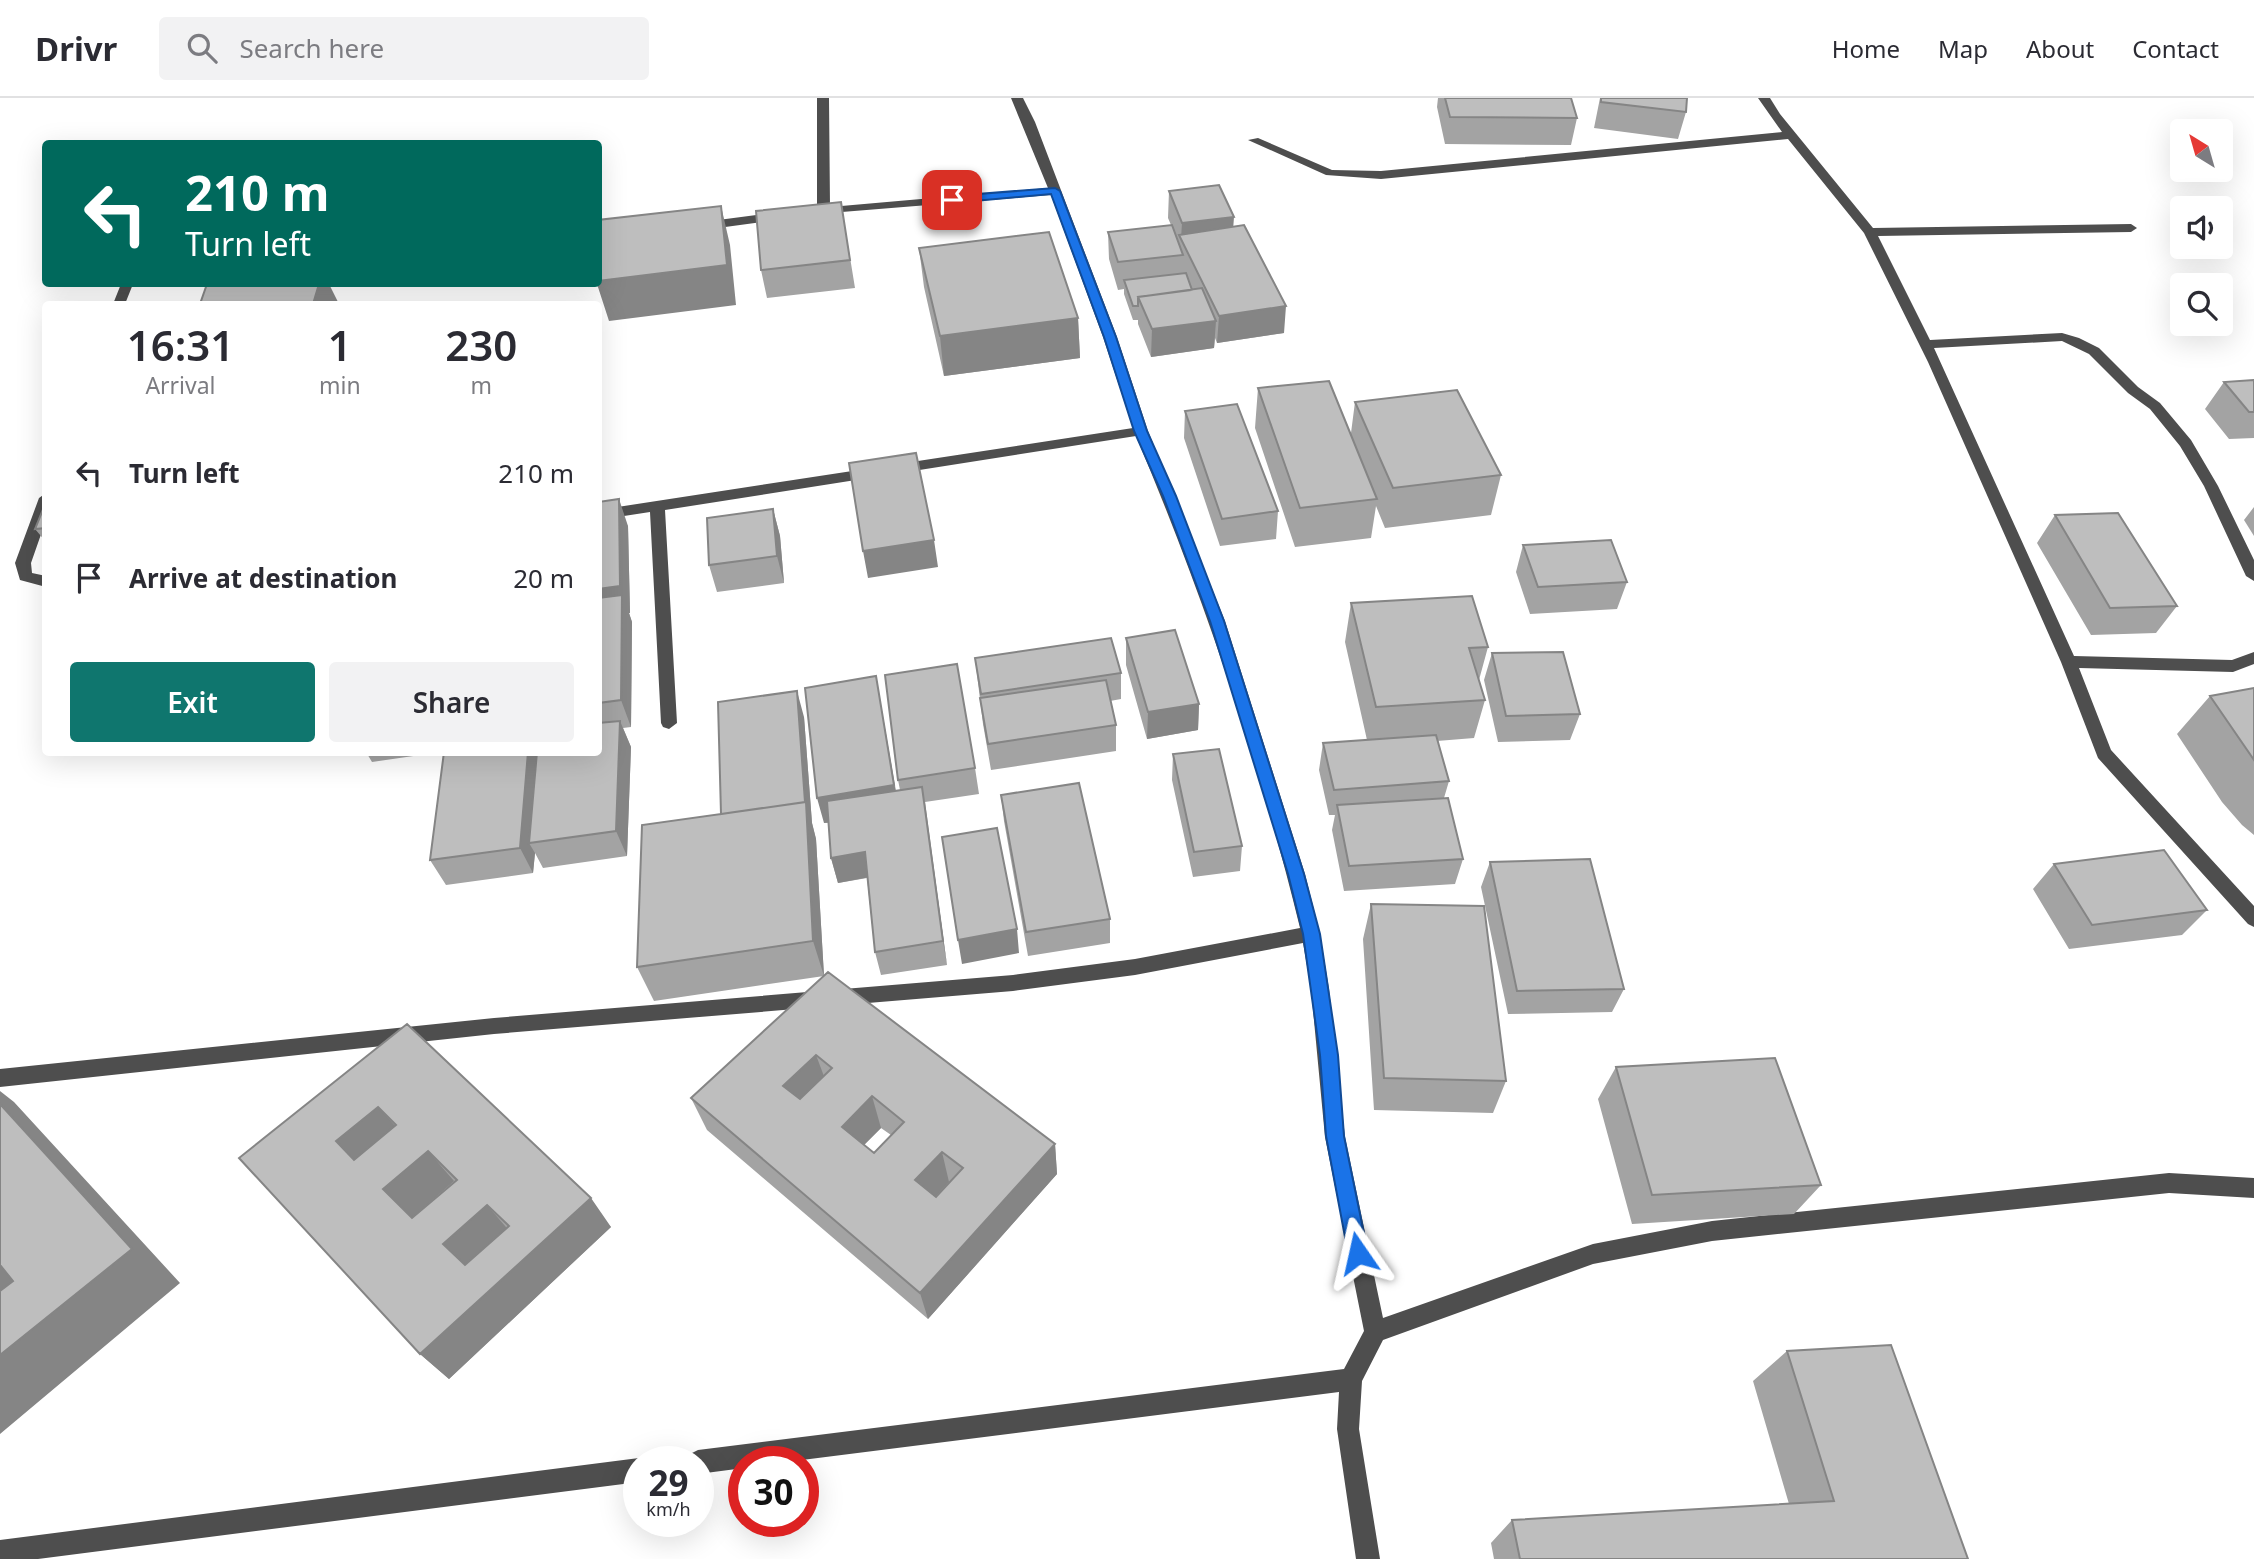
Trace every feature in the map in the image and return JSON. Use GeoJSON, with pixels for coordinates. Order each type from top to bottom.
{"type":"FeatureCollection","features":[{"type":"Feature","properties":{"kind":"street"},"geometry":{"type":"LineString","coordinates":[[811,212],[823,98]]}},
{"type":"Feature","properties":{"kind":"street"},"geometry":{"type":"LineString","coordinates":[[1017,98],[1110,337],[1141,431],[1163,480],[1217,621],[1296,874],[1311,934],[1329,1055],[1335,1136],[1375,1332],[1351,1379],[1348,1429],[1368,1559]]}},
{"type":"Feature","properties":{"kind":"street"},"geometry":{"type":"LineString","coordinates":[[1764,98],[1870,232],[1926,344],[2068,662],[2104,753],[2254,919]]}},
{"type":"Feature","properties":{"kind":"street"},"geometry":{"type":"LineString","coordinates":[[1254,140],[1330,173],[1381,175],[1791,135]]}},
{"type":"Feature","properties":{"kind":"street"},"geometry":{"type":"LineString","coordinates":[[691,227],[811,212],[1055,191]]}},
{"type":"Feature","properties":{"kind":"street"},"geometry":{"type":"LineString","coordinates":[[1870,232],[2131,228]]}},
{"type":"Feature","properties":{"kind":"street"},"geometry":{"type":"LineString","coordinates":[[1926,344],[2062,337],[2081,341],[2095,350],[2133,391],[2154,405],[2204,470],[2254,576]]}},
{"type":"Feature","properties":{"kind":"street"},"geometry":{"type":"LineString","coordinates":[[602,514],[1141,431]]}},
{"type":"Feature","properties":{"kind":"street"},"geometry":{"type":"LineString","coordinates":[[657,506],[669,723]]}},
{"type":"Feature","properties":{"kind":"street"},"geometry":{"type":"LineString","coordinates":[[42,509],[23,562],[25,576],[42,581]]}},
{"type":"Feature","properties":{"kind":"street"},"geometry":{"type":"LineString","coordinates":[[2068,662],[2233,666],[2254,659]]}},
{"type":"Feature","properties":{"kind":"street"},"geometry":{"type":"LineString","coordinates":[[0,1078],[494,1026],[1013,982],[1135,967],[1311,934]]}},
{"type":"Feature","properties":{"kind":"street"},"geometry":{"type":"LineString","coordinates":[[1375,1332],[1593,1254],[1712,1231],[2169,1183],[2254,1188]]}},
{"type":"Feature","properties":{"kind":"street"},"geometry":{"type":"LineString","coordinates":[[714,1460],[1351,1379]]}},
{"type":"Feature","properties":{"kind":"street"},"geometry":{"type":"LineString","coordinates":[[0,1552],[623,1472]]}},
{"type":"Feature","properties":{"kind":"building"},"geometry":{"type":"Polygon","coordinates":[[[1445,98],[1571,98],[1577,118],[1450,117],[1445,98]]]}},
{"type":"Feature","properties":{"kind":"building"},"geometry":{"type":"Polygon","coordinates":[[[1601,98],[1687,98],[1686,112],[1601,102],[1601,98]]]}},
{"type":"Feature","properties":{"kind":"building"},"geometry":{"type":"Polygon","coordinates":[[[1219,185],[1234,217],[1182,223],[1169,191],[1219,185]]]}},
{"type":"Feature","properties":{"kind":"building"},"geometry":{"type":"Polygon","coordinates":[[[841,202],[850,260],[761,270],[756,211],[841,202]]]}},
{"type":"Feature","properties":{"kind":"building"},"geometry":{"type":"Polygon","coordinates":[[[721,206],[727,265],[602,281],[602,220],[721,206]]]}},
{"type":"Feature","properties":{"kind":"building"},"geometry":{"type":"Polygon","coordinates":[[[1172,225],[1183,255],[1118,262],[1108,232],[1172,225]]]}},
{"type":"Feature","properties":{"kind":"building"},"geometry":{"type":"Polygon","coordinates":[[[1244,225],[1286,306],[1219,316],[1179,235],[1244,225]]]}},
{"type":"Feature","properties":{"kind":"building"},"geometry":{"type":"Polygon","coordinates":[[[1049,232],[1078,318],[940,336],[919,248],[1049,232]]]}},
{"type":"Feature","properties":{"kind":"building"},"geometry":{"type":"Polygon","coordinates":[[[1186,273],[1192,290],[1138,297],[1138,306],[1133,306],[1124,280],[1186,273]]]}},
{"type":"Feature","properties":{"kind":"building"},"geometry":{"type":"Polygon","coordinates":[[[206,287],[318,287],[314,301],[201,301],[206,287]]]}},
{"type":"Feature","properties":{"kind":"building"},"geometry":{"type":"Polygon","coordinates":[[[1202,288],[1216,321],[1152,329],[1138,297],[1202,288]]]}},
{"type":"Feature","properties":{"kind":"building"},"geometry":{"type":"Polygon","coordinates":[[[2254,380],[2254,412],[2249,412],[2224,382],[2254,380]]]}},
{"type":"Feature","properties":{"kind":"building"},"geometry":{"type":"Polygon","coordinates":[[[1329,381],[1377,499],[1300,508],[1258,388],[1329,381]]]}},
{"type":"Feature","properties":{"kind":"building"},"geometry":{"type":"Polygon","coordinates":[[[1457,390],[1501,475],[1393,488],[1355,402],[1457,390]]]}},
{"type":"Feature","properties":{"kind":"building"},"geometry":{"type":"Polygon","coordinates":[[[1237,404],[1278,511],[1222,519],[1185,411],[1237,404]]]}},
{"type":"Feature","properties":{"kind":"building"},"geometry":{"type":"Polygon","coordinates":[[[916,453],[934,540],[863,551],[849,463],[916,453]]]}},
{"type":"Feature","properties":{"kind":"building"},"geometry":{"type":"Polygon","coordinates":[[[619,499],[620,586],[602,588],[602,501],[619,499]]]}},
{"type":"Feature","properties":{"kind":"building"},"geometry":{"type":"Polygon","coordinates":[[[773,509],[777,556],[709,565],[707,518],[773,509]]]}},
{"type":"Feature","properties":{"kind":"building"},"geometry":{"type":"Polygon","coordinates":[[[42,512],[42,528],[35,529],[42,512]]]}},
{"type":"Feature","properties":{"kind":"building"},"geometry":{"type":"Polygon","coordinates":[[[2118,513],[2177,606],[2110,608],[2055,515],[2118,513]]]}},
{"type":"Feature","properties":{"kind":"building"},"geometry":{"type":"Polygon","coordinates":[[[1611,540],[1627,582],[1538,587],[1523,545],[1611,540]]]}},
{"type":"Feature","properties":{"kind":"building"},"geometry":{"type":"Polygon","coordinates":[[[622,595],[621,700],[602,702],[602,598],[622,595]]]}},
{"type":"Feature","properties":{"kind":"building"},"geometry":{"type":"Polygon","coordinates":[[[1472,596],[1488,647],[1469,648],[1485,700],[1376,707],[1351,603],[1472,596]]]}},
{"type":"Feature","properties":{"kind":"building"},"geometry":{"type":"Polygon","coordinates":[[[1175,630],[1199,704],[1148,712],[1126,638],[1175,630]]]}},
{"type":"Feature","properties":{"kind":"building"},"geometry":{"type":"Polygon","coordinates":[[[1111,638],[1121,673],[981,694],[975,658],[1111,638]]]}},
{"type":"Feature","properties":{"kind":"building"},"geometry":{"type":"Polygon","coordinates":[[[1563,652],[1580,714],[1506,716],[1492,653],[1563,652]]]}},
{"type":"Feature","properties":{"kind":"building"},"geometry":{"type":"Polygon","coordinates":[[[957,664],[975,768],[898,780],[885,675],[957,664]]]}},
{"type":"Feature","properties":{"kind":"building"},"geometry":{"type":"Polygon","coordinates":[[[876,676],[894,785],[817,798],[805,688],[876,676]]]}},
{"type":"Feature","properties":{"kind":"building"},"geometry":{"type":"Polygon","coordinates":[[[1106,680],[1116,725],[988,744],[980,698],[1106,680]]]}},
{"type":"Feature","properties":{"kind":"building"},"geometry":{"type":"Polygon","coordinates":[[[2254,688],[2254,760],[2210,696],[2254,688]]]}},
{"type":"Feature","properties":{"kind":"building"},"geometry":{"type":"Polygon","coordinates":[[[797,691],[805,802],[721,814],[718,702],[797,691]]]}},
{"type":"Feature","properties":{"kind":"building"},"geometry":{"type":"Polygon","coordinates":[[[620,721],[616,831],[529,843],[537,756],[602,756],[602,723],[620,721]]]}},
{"type":"Feature","properties":{"kind":"building"},"geometry":{"type":"Polygon","coordinates":[[[1436,735],[1449,781],[1334,790],[1323,743],[1436,735]]]}},
{"type":"Feature","properties":{"kind":"building"},"geometry":{"type":"Polygon","coordinates":[[[1219,749],[1242,846],[1194,852],[1173,754],[1219,749]]]}},
{"type":"Feature","properties":{"kind":"building"},"geometry":{"type":"Polygon","coordinates":[[[443,756],[528,756],[520,848],[430,860],[443,756]]]}},
{"type":"Feature","properties":{"kind":"building"},"geometry":{"type":"Polygon","coordinates":[[[1079,783],[1110,919],[1026,932],[1001,795],[1079,783]]]}},
{"type":"Feature","properties":{"kind":"building"},"geometry":{"type":"Polygon","coordinates":[[[922,787],[943,941],[875,952],[865,852],[831,858],[827,801],[922,787]]]}},
{"type":"Feature","properties":{"kind":"building"},"geometry":{"type":"Polygon","coordinates":[[[1448,798],[1463,859],[1349,866],[1337,805],[1448,798]]]}},
{"type":"Feature","properties":{"kind":"building"},"geometry":{"type":"Polygon","coordinates":[[[806,802],[813,941],[637,967],[642,825],[806,802]]]}},
{"type":"Feature","properties":{"kind":"building"},"geometry":{"type":"Polygon","coordinates":[[[997,828],[1017,929],[958,940],[942,837],[997,828]]]}},
{"type":"Feature","properties":{"kind":"building"},"geometry":{"type":"Polygon","coordinates":[[[2164,850],[2207,910],[2092,925],[2054,864],[2164,850]]]}},
{"type":"Feature","properties":{"kind":"building"},"geometry":{"type":"Polygon","coordinates":[[[1590,859],[1624,989],[1517,991],[1490,862],[1590,859]]]}},
{"type":"Feature","properties":{"kind":"building"},"geometry":{"type":"Polygon","coordinates":[[[1371,904],[1484,906],[1506,1081],[1384,1078],[1371,904]]]}},
{"type":"Feature","properties":{"kind":"building"},"geometry":{"type":"Polygon","coordinates":[[[828,972],[1055,1144],[920,1293],[691,1098],[828,972]],[[816,1055],[783,1086],[800,1099],[832,1068],[816,1055]],[[872,1096],[842,1127],[874,1153],[904,1122],[872,1096]],[[942,1152],[915,1180],[936,1197],[963,1168],[942,1152]]]}},
{"type":"Feature","properties":{"kind":"building"},"geometry":{"type":"Polygon","coordinates":[[[407,1024],[591,1198],[420,1354],[239,1158],[407,1024]],[[378,1107],[336,1141],[354,1160],[396,1125],[378,1107]],[[428,1151],[383,1189],[412,1218],[457,1180],[428,1151]],[[487,1205],[443,1244],[465,1265],[509,1226],[487,1205]]]}},
{"type":"Feature","properties":{"kind":"building"},"geometry":{"type":"Polygon","coordinates":[[[1775,1058],[1821,1185],[1652,1195],[1616,1067],[1775,1058]]]}},
{"type":"Feature","properties":{"kind":"building"},"geometry":{"type":"Polygon","coordinates":[[[0,1104],[132,1249],[0,1355],[0,1291],[13,1281],[0,1265],[0,1104]]]}},
{"type":"Feature","properties":{"kind":"building"},"geometry":{"type":"Polygon","coordinates":[[[1891,1345],[1968,1559],[1520,1559],[1512,1520],[1834,1501],[1787,1351],[1891,1345]]]}},
{"type":"Feature","properties":{"kind":"route"},"geometry":{"type":"LineString","coordinates":[[952,200],[1055,191],[1110,337],[1141,431],[1153,455],[1217,621],[1296,874],[1311,934],[1320,989],[1329,1055],[1335,1136],[1358,1253]]}}]}
